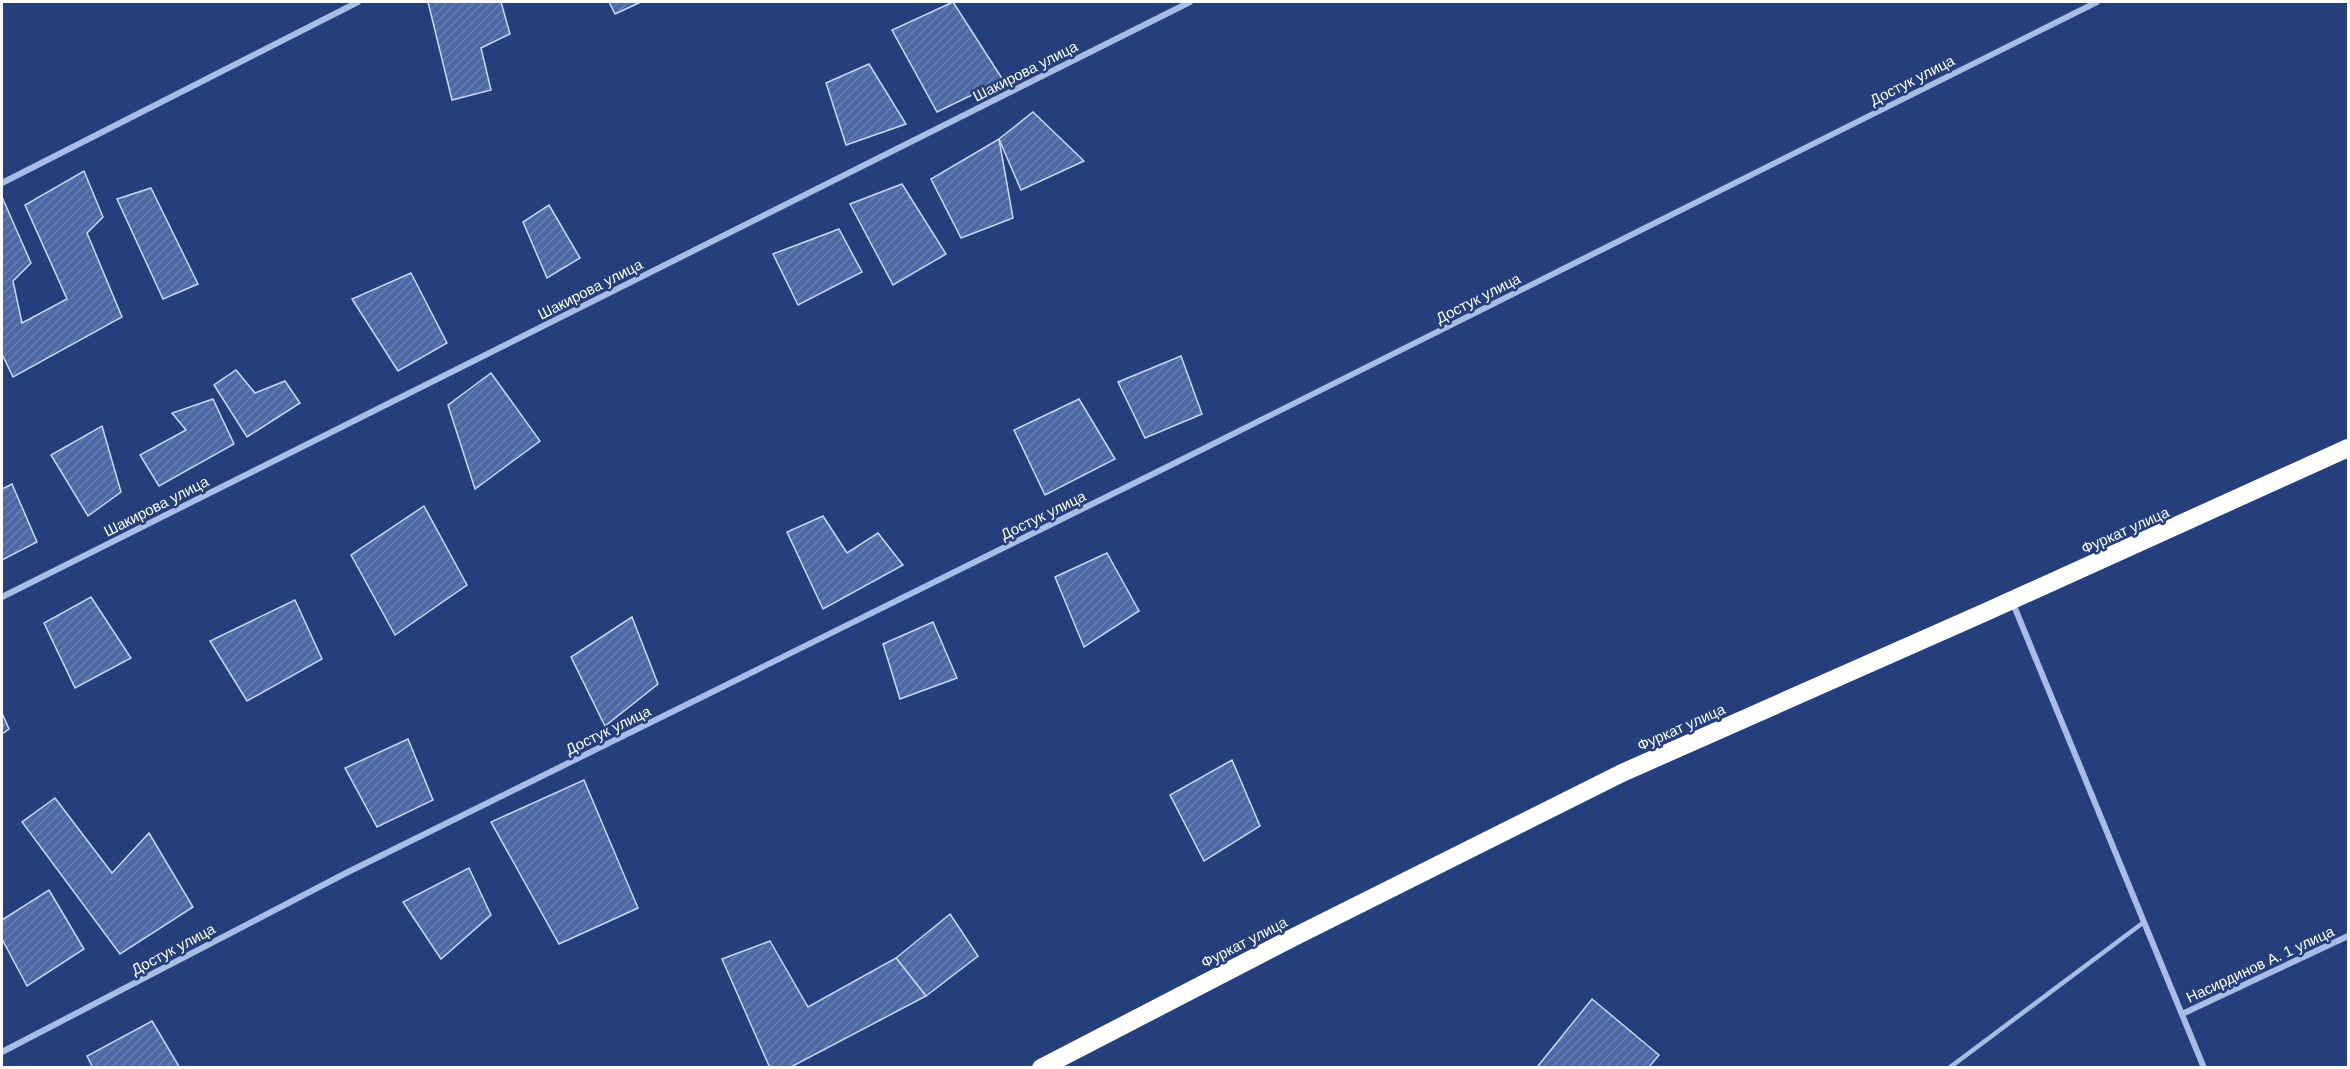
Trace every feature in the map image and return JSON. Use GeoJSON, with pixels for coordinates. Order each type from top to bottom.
{"type":"FeatureCollection","features":[{"type":"Feature","properties":{"kind":"highway","name":"Фуркат улица"},"geometry":{"type":"LineString","coordinates":[[1041,1068],[1304,931],[1622,773],[2349,448]]}},
{"type":"Feature","properties":{"kind":"street"},"geometry":{"type":"LineString","coordinates":[[2,183],[358,2]]}},
{"type":"Feature","properties":{"kind":"street","name":"Шакирова улица"},"geometry":{"type":"LineString","coordinates":[[2,597],[1190,2]]}},
{"type":"Feature","properties":{"kind":"street","name":"Достук улица"},"geometry":{"type":"LineString","coordinates":[[2,1052],[346,873],[1180,461],[2097,2]]}},
{"type":"Feature","properties":{"kind":"street"},"geometry":{"type":"LineString","coordinates":[[2011,601],[2204,1068]]}},
{"type":"Feature","properties":{"kind":"street","name":"Насирдинов А. 1 улица"},"geometry":{"type":"LineString","coordinates":[[2182,1014],[2349,936]]}},
{"type":"Feature","properties":{"kind":"lane"},"geometry":{"type":"LineString","coordinates":[[1948,1068],[2144,922]]}},
{"type":"Feature","properties":{"kind":"building"},"geometry":{"type":"Polygon","coordinates":[[[428,2],[501,2],[510,34],[481,48],[491,90],[452,100],[428,2]]]}},
{"type":"Feature","properties":{"kind":"building"},"geometry":{"type":"Polygon","coordinates":[[[609,2],[641,2],[615,14],[609,2]]]}},
{"type":"Feature","properties":{"kind":"building"},"geometry":{"type":"Polygon","coordinates":[[[953,2],[1003,80],[937,112],[892,30],[953,2]]]}},
{"type":"Feature","properties":{"kind":"building"},"geometry":{"type":"Polygon","coordinates":[[[869,64],[906,124],[846,145],[826,83],[869,64]]]}},
{"type":"Feature","properties":{"kind":"building"},"geometry":{"type":"Polygon","coordinates":[[[1033,112],[1084,161],[1021,190],[999,139],[1033,112]]]}},
{"type":"Feature","properties":{"kind":"building"},"geometry":{"type":"Polygon","coordinates":[[[999,139],[1013,218],[961,238],[931,179],[999,139]]]}},
{"type":"Feature","properties":{"kind":"building"},"geometry":{"type":"Polygon","coordinates":[[[84,171],[103,217],[87,233],[122,317],[13,377],[2,354],[2,197],[31,263],[13,281],[22,323],[67,299],[25,205],[84,171]]]}},
{"type":"Feature","properties":{"kind":"building"},"geometry":{"type":"Polygon","coordinates":[[[902,184],[946,254],[893,285],[850,204],[902,184]]]}},
{"type":"Feature","properties":{"kind":"building"},"geometry":{"type":"Polygon","coordinates":[[[151,188],[198,284],[163,299],[117,199],[151,188]]]}},
{"type":"Feature","properties":{"kind":"building"},"geometry":{"type":"Polygon","coordinates":[[[549,205],[580,258],[547,278],[523,222],[549,205]]]}},
{"type":"Feature","properties":{"kind":"building"},"geometry":{"type":"Polygon","coordinates":[[[839,229],[862,272],[798,305],[773,254],[839,229]]]}},
{"type":"Feature","properties":{"kind":"building"},"geometry":{"type":"Polygon","coordinates":[[[411,273],[447,343],[398,371],[352,299],[411,273]]]}},
{"type":"Feature","properties":{"kind":"building"},"geometry":{"type":"Polygon","coordinates":[[[1181,356],[1202,414],[1145,438],[1118,382],[1181,356]]]}},
{"type":"Feature","properties":{"kind":"building"},"geometry":{"type":"Polygon","coordinates":[[[236,370],[255,393],[285,381],[300,403],[247,437],[214,385],[236,370]]]}},
{"type":"Feature","properties":{"kind":"building"},"geometry":{"type":"Polygon","coordinates":[[[491,373],[540,441],[475,489],[448,405],[491,373]]]}},
{"type":"Feature","properties":{"kind":"building"},"geometry":{"type":"Polygon","coordinates":[[[213,399],[234,444],[159,486],[140,455],[186,430],[172,413],[213,399]]]}},
{"type":"Feature","properties":{"kind":"building"},"geometry":{"type":"Polygon","coordinates":[[[1079,399],[1115,459],[1045,495],[1014,430],[1079,399]]]}},
{"type":"Feature","properties":{"kind":"building"},"geometry":{"type":"Polygon","coordinates":[[[102,426],[121,492],[88,516],[51,455],[102,426]]]}},
{"type":"Feature","properties":{"kind":"building"},"geometry":{"type":"Polygon","coordinates":[[[12,484],[37,542],[2,560],[2,489],[12,484]]]}},
{"type":"Feature","properties":{"kind":"building"},"geometry":{"type":"Polygon","coordinates":[[[424,506],[467,585],[395,635],[351,555],[424,506]]]}},
{"type":"Feature","properties":{"kind":"building"},"geometry":{"type":"Polygon","coordinates":[[[823,516],[847,553],[878,533],[903,565],[823,609],[787,532],[823,516]]]}},
{"type":"Feature","properties":{"kind":"building"},"geometry":{"type":"Polygon","coordinates":[[[1107,553],[1139,611],[1084,647],[1055,577],[1107,553]]]}},
{"type":"Feature","properties":{"kind":"building"},"geometry":{"type":"Polygon","coordinates":[[[91,597],[131,658],[75,688],[44,623],[91,597]]]}},
{"type":"Feature","properties":{"kind":"building"},"geometry":{"type":"Polygon","coordinates":[[[295,600],[322,659],[247,701],[210,641],[295,600]]]}},
{"type":"Feature","properties":{"kind":"building"},"geometry":{"type":"Polygon","coordinates":[[[632,617],[658,684],[605,726],[571,657],[632,617]]]}},
{"type":"Feature","properties":{"kind":"building"},"geometry":{"type":"Polygon","coordinates":[[[933,622],[957,678],[900,699],[883,644],[933,622]]]}},
{"type":"Feature","properties":{"kind":"building"},"geometry":{"type":"Polygon","coordinates":[[[2,713],[9,729],[2,734],[2,713]]]}},
{"type":"Feature","properties":{"kind":"building"},"geometry":{"type":"Polygon","coordinates":[[[408,739],[433,800],[377,827],[345,768],[408,739]]]}},
{"type":"Feature","properties":{"kind":"building"},"geometry":{"type":"Polygon","coordinates":[[[1232,760],[1260,826],[1204,861],[1170,795],[1232,760]]]}},
{"type":"Feature","properties":{"kind":"building"},"geometry":{"type":"Polygon","coordinates":[[[584,780],[638,908],[559,944],[491,822],[584,780]]]}},
{"type":"Feature","properties":{"kind":"building"},"geometry":{"type":"Polygon","coordinates":[[[55,798],[112,873],[149,833],[193,907],[120,954],[22,822],[55,798]]]}},
{"type":"Feature","properties":{"kind":"building"},"geometry":{"type":"Polygon","coordinates":[[[469,868],[491,915],[441,959],[403,902],[469,868]]]}},
{"type":"Feature","properties":{"kind":"building"},"geometry":{"type":"Polygon","coordinates":[[[49,890],[84,949],[27,986],[2,939],[2,920],[49,890]]]}},
{"type":"Feature","properties":{"kind":"building"},"geometry":{"type":"Polygon","coordinates":[[[950,914],[978,956],[926,996],[896,958],[950,914]]]}},
{"type":"Feature","properties":{"kind":"building"},"geometry":{"type":"Polygon","coordinates":[[[770,941],[808,1007],[896,958],[926,996],[789,1068],[770,1068],[722,959],[770,941]]]}},
{"type":"Feature","properties":{"kind":"building"},"geometry":{"type":"Polygon","coordinates":[[[1592,999],[1659,1055],[1648,1068],[1540,1068],[1538,1066],[1592,999]]]}},
{"type":"Feature","properties":{"kind":"building"},"geometry":{"type":"Polygon","coordinates":[[[152,1021],[180,1068],[93,1068],[87,1056],[152,1021]]]}}]}
